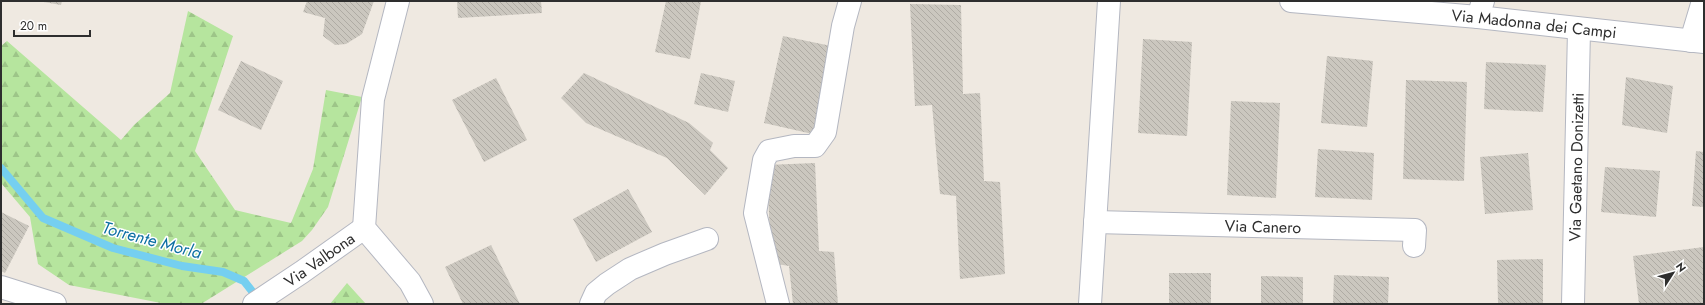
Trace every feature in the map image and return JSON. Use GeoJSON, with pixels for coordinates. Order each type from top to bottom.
{"type":"FeatureCollection","features":[{"type":"Feature","properties":{"kind":"street"},"geometry":{"type":"LineString","coordinates":[[398,1],[373,99],[364,228],[410,282],[422,304]]}},
{"type":"Feature","properties":{"kind":"street"},"geometry":{"type":"LineString","coordinates":[[778,304],[755,213],[764,160],[769,151],[794,146],[815,146],[825,132],[843,26],[850,1]]}},
{"type":"Feature","properties":{"kind":"street"},"geometry":{"type":"LineString","coordinates":[[1090,304],[1109,1]]}},
{"type":"Feature","properties":{"kind":"street"},"geometry":{"type":"LineString","coordinates":[[1698,41],[1703,1]]}},
{"type":"Feature","properties":{"kind":"street","name":"Via Madonna dei Campi"},"geometry":{"type":"LineString","coordinates":[[1304,2],[1481,9],[1579,30],[1698,41]]}},
{"type":"Feature","properties":{"kind":"street","name":"Via Gaetano Donizetti"},"geometry":{"type":"LineString","coordinates":[[1573,304],[1579,30]]}},
{"type":"Feature","properties":{"kind":"street","name":"Via Canero"},"geometry":{"type":"LineString","coordinates":[[1096,222],[1415,230],[1414,246]]}},
{"type":"Feature","properties":{"kind":"street","name":"Via Valbona"},"geometry":{"type":"LineString","coordinates":[[254,304],[364,228]]}},
{"type":"Feature","properties":{"kind":"street"},"geometry":{"type":"LineString","coordinates":[[591,304],[596,293],[630,269],[665,254],[707,239]]}},
{"type":"Feature","properties":{"kind":"street"},"geometry":{"type":"LineString","coordinates":[[1,287],[53,304]]}},
{"type":"Feature","properties":{"kind":"green space"},"geometry":{"type":"Polygon","coordinates":[[[188,11],[233,36],[195,151],[235,210],[291,223],[313,169],[326,90],[362,97],[328,207],[312,230],[302,241],[201,304],[166,304],[69,285],[38,264],[30,217],[1,183],[1,46],[7,41],[121,140],[134,125],[170,93],[188,11]]]}},
{"type":"Feature","properties":{"kind":"green space"},"geometry":{"type":"Polygon","coordinates":[[[347,283],[366,304],[330,304],[347,283]]]}},
{"type":"Feature","properties":{"kind":"building"},"geometry":{"type":"Polygon","coordinates":[[[38,1],[62,1],[61,5],[38,1]]]}},
{"type":"Feature","properties":{"kind":"building"},"geometry":{"type":"Polygon","coordinates":[[[307,1],[374,1],[362,34],[346,44],[335,45],[323,36],[325,18],[303,12],[307,1]]]}},
{"type":"Feature","properties":{"kind":"building"},"geometry":{"type":"Polygon","coordinates":[[[457,1],[541,1],[542,13],[458,18],[457,1]]]}},
{"type":"Feature","properties":{"kind":"building"},"geometry":{"type":"Polygon","coordinates":[[[666,1],[701,1],[690,59],[655,52],[666,1]]]}},
{"type":"Feature","properties":{"kind":"building"},"geometry":{"type":"Polygon","coordinates":[[[910,4],[961,5],[963,94],[980,93],[984,181],[1000,182],[1005,274],[960,279],[956,196],[940,194],[932,105],[915,106],[910,4]]]}},
{"type":"Feature","properties":{"kind":"building"},"geometry":{"type":"Polygon","coordinates":[[[783,36],[836,47],[817,135],[764,123],[783,36]]]}},
{"type":"Feature","properties":{"kind":"building"},"geometry":{"type":"Polygon","coordinates":[[[1143,39],[1192,42],[1187,136],[1138,133],[1143,39]]]}},
{"type":"Feature","properties":{"kind":"building"},"geometry":{"type":"Polygon","coordinates":[[[1327,56],[1373,61],[1367,127],[1321,123],[1327,56]]]}},
{"type":"Feature","properties":{"kind":"building"},"geometry":{"type":"Polygon","coordinates":[[[241,61],[283,81],[261,130],[218,110],[241,61]]]}},
{"type":"Feature","properties":{"kind":"building"},"geometry":{"type":"Polygon","coordinates":[[[1486,62],[1546,65],[1543,112],[1484,109],[1486,62]]]}},
{"type":"Feature","properties":{"kind":"building"},"geometry":{"type":"Polygon","coordinates":[[[584,73],[689,123],[713,143],[710,150],[728,168],[705,195],[667,158],[586,123],[561,98],[584,73]]]}},
{"type":"Feature","properties":{"kind":"building"},"geometry":{"type":"Polygon","coordinates":[[[701,73],[735,81],[728,112],[694,104],[701,73]]]}},
{"type":"Feature","properties":{"kind":"building"},"geometry":{"type":"Polygon","coordinates":[[[1626,77],[1673,86],[1667,133],[1622,125],[1626,77]]]}},
{"type":"Feature","properties":{"kind":"building"},"geometry":{"type":"Polygon","coordinates":[[[496,78],[527,140],[484,162],[452,100],[496,78]]]}},
{"type":"Feature","properties":{"kind":"building"},"geometry":{"type":"Polygon","coordinates":[[[1406,80],[1467,82],[1464,181],[1403,179],[1406,80]]]}},
{"type":"Feature","properties":{"kind":"building"},"geometry":{"type":"Polygon","coordinates":[[[1231,101],[1280,103],[1276,198],[1227,195],[1231,101]]]}},
{"type":"Feature","properties":{"kind":"building"},"geometry":{"type":"Polygon","coordinates":[[[1318,149],[1374,153],[1372,200],[1315,197],[1318,149]]]}},
{"type":"Feature","properties":{"kind":"building"},"geometry":{"type":"Polygon","coordinates":[[[1696,151],[1704,152],[1704,207],[1692,206],[1696,151]]]}},
{"type":"Feature","properties":{"kind":"building"},"geometry":{"type":"Polygon","coordinates":[[[1528,153],[1533,210],[1485,214],[1480,157],[1528,153]]]}},
{"type":"Feature","properties":{"kind":"building"},"geometry":{"type":"Polygon","coordinates":[[[815,163],[819,251],[834,252],[838,304],[793,304],[789,266],[771,263],[767,165],[815,163]]]}},
{"type":"Feature","properties":{"kind":"building"},"geometry":{"type":"Polygon","coordinates":[[[1605,167],[1660,171],[1656,217],[1601,212],[1605,167]]]}},
{"type":"Feature","properties":{"kind":"building"},"geometry":{"type":"Polygon","coordinates":[[[628,189],[652,232],[596,262],[573,219],[628,189]]]}},
{"type":"Feature","properties":{"kind":"building"},"geometry":{"type":"Polygon","coordinates":[[[1,212],[29,226],[5,273],[1,271],[1,212]]]}},
{"type":"Feature","properties":{"kind":"building"},"geometry":{"type":"Polygon","coordinates":[[[491,245],[520,304],[463,304],[445,267],[491,245]]]}},
{"type":"Feature","properties":{"kind":"building"},"geometry":{"type":"Polygon","coordinates":[[[1704,247],[1704,304],[1639,304],[1633,256],[1704,247]]]}},
{"type":"Feature","properties":{"kind":"building"},"geometry":{"type":"Polygon","coordinates":[[[1543,259],[1543,303],[1498,303],[1497,260],[1543,259]]]}},
{"type":"Feature","properties":{"kind":"building"},"geometry":{"type":"Polygon","coordinates":[[[1169,273],[1211,273],[1211,304],[1169,304],[1169,273]]]}},
{"type":"Feature","properties":{"kind":"building"},"geometry":{"type":"Polygon","coordinates":[[[1334,275],[1389,277],[1388,304],[1333,304],[1334,275]]]}},
{"type":"Feature","properties":{"kind":"building"},"geometry":{"type":"Polygon","coordinates":[[[1261,276],[1303,277],[1303,304],[1261,304],[1261,276]]]}},
{"type":"Feature","properties":{"kind":"waterway","name":"Torrente Morla"},"geometry":{"type":"LineString","coordinates":[[1,168],[43,218],[113,248],[182,266],[223,272],[244,281],[259,300]]}}]}
